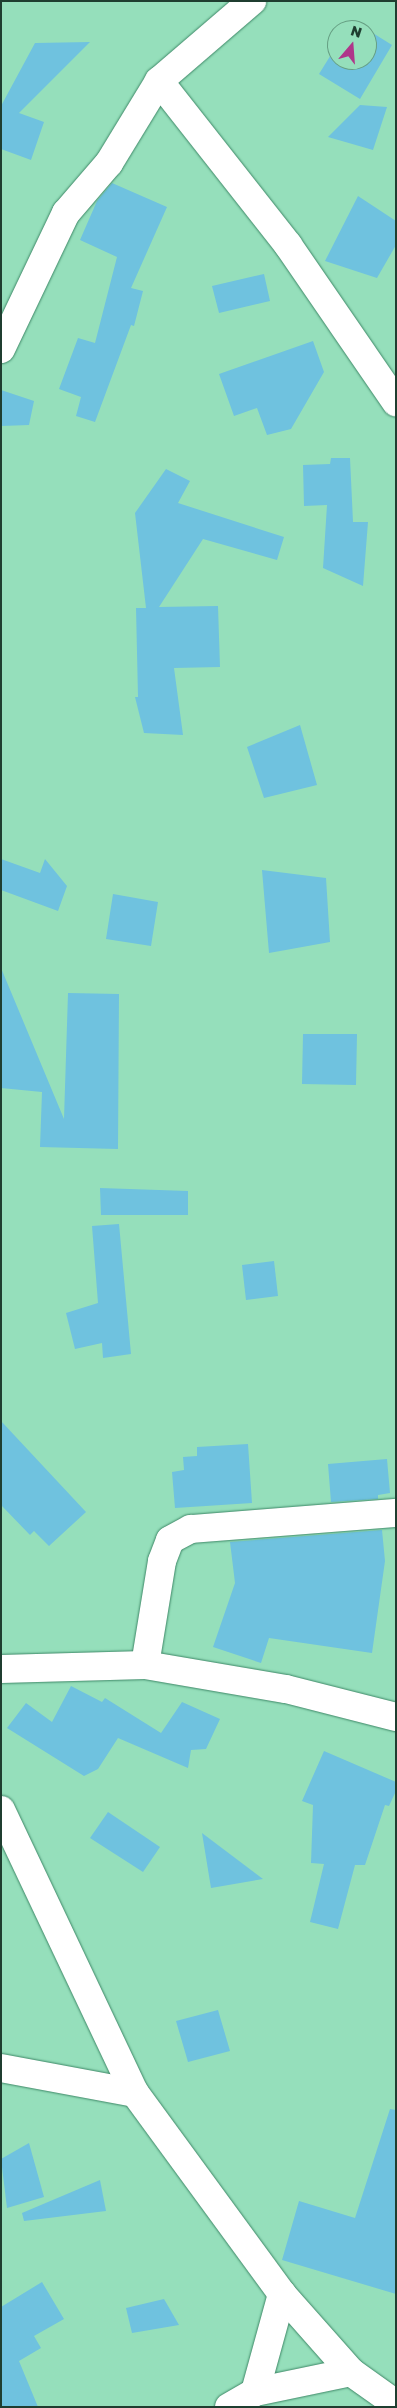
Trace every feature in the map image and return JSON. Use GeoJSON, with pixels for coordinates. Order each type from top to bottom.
{"type":"FeatureCollection","features":[{"type":"Feature","properties":{"kind":"street"},"geometry":{"type":"LineString","coordinates":[[1,349],[66,213],[109,163],[159,81],[252,1]]}},
{"type":"Feature","properties":{"kind":"street"},"geometry":{"type":"LineString","coordinates":[[159,81],[288,246],[396,402]]}},
{"type":"Feature","properties":{"kind":"street"},"geometry":{"type":"LineString","coordinates":[[144,1665],[162,1561],[170,1540],[191,1529],[396,1513]]}},
{"type":"Feature","properties":{"kind":"street"},"geometry":{"type":"LineString","coordinates":[[1,1668],[144,1665],[286,1689],[396,1717]]}},
{"type":"Feature","properties":{"kind":"street"},"geometry":{"type":"LineString","coordinates":[[1,1810],[135,2094],[282,2294],[351,2372],[396,2404]]}},
{"type":"Feature","properties":{"kind":"street"},"geometry":{"type":"LineString","coordinates":[[1,2068],[135,2094]]}},
{"type":"Feature","properties":{"kind":"street"},"geometry":{"type":"LineString","coordinates":[[255,2392],[282,2294]]}},
{"type":"Feature","properties":{"kind":"street"},"geometry":{"type":"LineString","coordinates":[[229,2407],[255,2392],[351,2372]]}},
{"type":"Feature","properties":{"kind":"building"},"geometry":{"type":"Polygon","coordinates":[[[377,36],[392,45],[360,99],[319,74],[327,61],[327,70],[377,70],[377,36]]]}},
{"type":"Feature","properties":{"kind":"building"},"geometry":{"type":"Polygon","coordinates":[[[90,42],[19,113],[44,122],[31,160],[1,149],[1,106],[35,43],[90,42]]]}},
{"type":"Feature","properties":{"kind":"building"},"geometry":{"type":"Polygon","coordinates":[[[360,105],[387,107],[373,150],[328,137],[360,105]]]}},
{"type":"Feature","properties":{"kind":"building"},"geometry":{"type":"Polygon","coordinates":[[[112,183],[167,207],[131,288],[143,291],[134,326],[131,325],[95,422],[76,416],[81,397],[59,389],[78,338],[95,343],[117,257],[80,240],[97,201],[112,183]]]}},
{"type":"Feature","properties":{"kind":"building"},"geometry":{"type":"Polygon","coordinates":[[[358,196],[396,221],[396,245],[377,278],[325,261],[358,196]]]}},
{"type":"Feature","properties":{"kind":"building"},"geometry":{"type":"Polygon","coordinates":[[[264,274],[270,301],[219,313],[212,286],[264,274]]]}},
{"type":"Feature","properties":{"kind":"building"},"geometry":{"type":"Polygon","coordinates":[[[313,341],[324,372],[291,429],[267,435],[257,408],[234,416],[219,374],[313,341]]]}},
{"type":"Feature","properties":{"kind":"building"},"geometry":{"type":"Polygon","coordinates":[[[1,390],[34,401],[29,425],[1,426],[1,390]]]}},
{"type":"Feature","properties":{"kind":"building"},"geometry":{"type":"Polygon","coordinates":[[[331,458],[350,458],[353,522],[368,522],[363,586],[323,568],[327,505],[304,506],[303,465],[330,464],[331,458]]]}},
{"type":"Feature","properties":{"kind":"building"},"geometry":{"type":"Polygon","coordinates":[[[166,469],[190,481],[178,503],[284,537],[277,560],[203,539],[159,607],[218,606],[220,667],[174,668],[183,735],[144,733],[135,697],[138,697],[136,608],[146,608],[135,513],[166,469]]]}},
{"type":"Feature","properties":{"kind":"building"},"geometry":{"type":"Polygon","coordinates":[[[300,725],[317,785],[264,798],[247,747],[300,725]]]}},
{"type":"Feature","properties":{"kind":"building"},"geometry":{"type":"Polygon","coordinates":[[[1,859],[40,873],[45,859],[67,886],[58,911],[1,890],[1,859]]]}},
{"type":"Feature","properties":{"kind":"building"},"geometry":{"type":"Polygon","coordinates":[[[262,870],[326,878],[330,942],[269,953],[262,870]]]}},
{"type":"Feature","properties":{"kind":"building"},"geometry":{"type":"Polygon","coordinates":[[[113,894],[158,902],[151,946],[106,939],[113,894]]]}},
{"type":"Feature","properties":{"kind":"building"},"geometry":{"type":"Polygon","coordinates":[[[1,968],[64,1119],[68,993],[119,994],[118,1149],[40,1147],[42,1092],[1,1088],[1,968]]]}},
{"type":"Feature","properties":{"kind":"building"},"geometry":{"type":"Polygon","coordinates":[[[303,1034],[357,1034],[356,1085],[302,1084],[303,1034]]]}},
{"type":"Feature","properties":{"kind":"building"},"geometry":{"type":"Polygon","coordinates":[[[100,1188],[188,1191],[188,1215],[101,1215],[100,1188]]]}},
{"type":"Feature","properties":{"kind":"building"},"geometry":{"type":"Polygon","coordinates":[[[119,1224],[131,1354],[103,1358],[102,1343],[75,1349],[66,1313],[98,1303],[92,1226],[119,1224]]]}},
{"type":"Feature","properties":{"kind":"building"},"geometry":{"type":"Polygon","coordinates":[[[274,1261],[278,1296],[246,1300],[242,1265],[274,1261]]]}},
{"type":"Feature","properties":{"kind":"building"},"geometry":{"type":"Polygon","coordinates":[[[1,1421],[86,1512],[49,1546],[34,1531],[30,1535],[1,1505],[1,1421]]]}},
{"type":"Feature","properties":{"kind":"building"},"geometry":{"type":"Polygon","coordinates":[[[248,1444],[252,1503],[175,1508],[172,1472],[184,1470],[183,1457],[197,1456],[197,1447],[248,1444]]]}},
{"type":"Feature","properties":{"kind":"building"},"geometry":{"type":"Polygon","coordinates":[[[387,1459],[390,1493],[378,1495],[378,1499],[331,1502],[328,1464],[387,1459]]]}},
{"type":"Feature","properties":{"kind":"building"},"geometry":{"type":"Polygon","coordinates":[[[382,1530],[385,1561],[372,1653],[269,1638],[261,1663],[213,1647],[235,1583],[230,1542],[382,1530]]]}},
{"type":"Feature","properties":{"kind":"building"},"geometry":{"type":"Polygon","coordinates":[[[71,1686],[102,1702],[105,1698],[161,1733],[182,1702],[220,1719],[206,1749],[191,1750],[188,1768],[118,1738],[98,1769],[84,1776],[7,1728],[26,1703],[52,1722],[71,1686]]]}},
{"type":"Feature","properties":{"kind":"building"},"geometry":{"type":"Polygon","coordinates":[[[324,1751],[396,1782],[396,1791],[389,1806],[385,1805],[365,1865],[355,1865],[338,1929],[310,1922],[324,1864],[311,1863],[313,1805],[302,1801],[324,1751]]]}},
{"type":"Feature","properties":{"kind":"building"},"geometry":{"type":"Polygon","coordinates":[[[108,1812],[160,1847],[143,1872],[90,1838],[108,1812]]]}},
{"type":"Feature","properties":{"kind":"building"},"geometry":{"type":"Polygon","coordinates":[[[202,1833],[263,1879],[211,1888],[202,1833]]]}},
{"type":"Feature","properties":{"kind":"building"},"geometry":{"type":"Polygon","coordinates":[[[218,2010],[230,2051],[188,2062],[176,2021],[218,2010]]]}},
{"type":"Feature","properties":{"kind":"building"},"geometry":{"type":"Polygon","coordinates":[[[390,2109],[396,2110],[396,2294],[282,2260],[299,2201],[355,2218],[390,2109]]]}},
{"type":"Feature","properties":{"kind":"building"},"geometry":{"type":"Polygon","coordinates":[[[29,2143],[44,2197],[7,2208],[1,2159],[29,2143]]]}},
{"type":"Feature","properties":{"kind":"building"},"geometry":{"type":"Polygon","coordinates":[[[100,2180],[106,2211],[24,2221],[22,2213],[100,2180]]]}},
{"type":"Feature","properties":{"kind":"building"},"geometry":{"type":"Polygon","coordinates":[[[42,2282],[64,2319],[34,2336],[41,2348],[19,2361],[38,2407],[1,2407],[1,2307],[42,2282]]]}},
{"type":"Feature","properties":{"kind":"building"},"geometry":{"type":"Polygon","coordinates":[[[164,2299],[179,2325],[132,2333],[126,2308],[164,2299]]]}}]}
